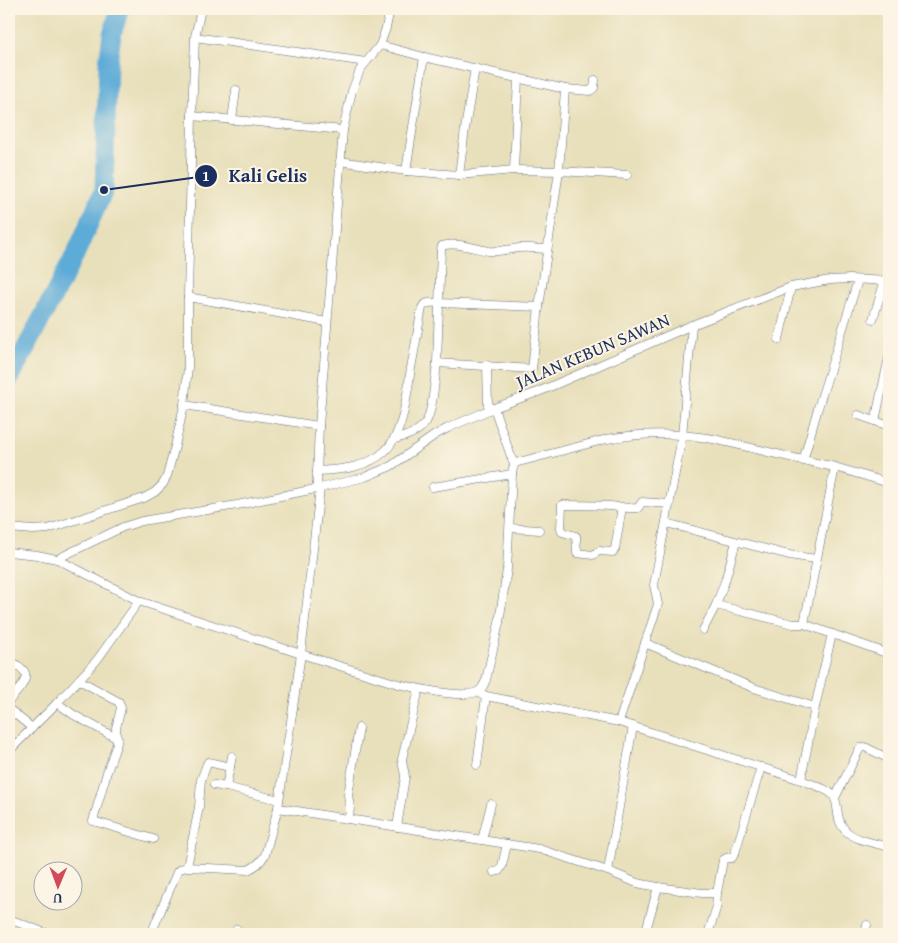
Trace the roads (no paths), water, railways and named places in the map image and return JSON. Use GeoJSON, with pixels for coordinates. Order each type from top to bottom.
{"type":"FeatureCollection","features":[{"type":"Feature","properties":{"kind":"street"},"geometry":{"type":"LineString","coordinates":[[9,528],[48,529],[144,498],[155,492],[163,484],[167,476],[176,446],[184,405],[188,367],[192,116],[195,37],[201,9]]}},
{"type":"Feature","properties":{"kind":"street"},"geometry":{"type":"LineString","coordinates":[[151,934],[177,872],[180,869],[187,867],[248,870],[256,867],[265,855],[278,804],[301,654],[318,487],[319,426],[343,130],[352,90],[360,70],[380,45],[390,9]]}},
{"type":"Feature","properties":{"kind":"street"},"geometry":{"type":"LineString","coordinates":[[195,37],[366,62]]}},
{"type":"Feature","properties":{"kind":"street"},"geometry":{"type":"LineString","coordinates":[[380,45],[565,89],[590,91],[594,88],[595,80]]}},
{"type":"Feature","properties":{"kind":"street"},"geometry":{"type":"LineString","coordinates":[[406,171],[424,57]]}},
{"type":"Feature","properties":{"kind":"street"},"geometry":{"type":"LineString","coordinates":[[459,175],[475,68]]}},
{"type":"Feature","properties":{"kind":"street"},"geometry":{"type":"LineString","coordinates":[[514,170],[518,78]]}},
{"type":"Feature","properties":{"kind":"street"},"geometry":{"type":"LineString","coordinates":[[437,363],[532,369],[538,306],[558,176],[565,89]]}},
{"type":"Feature","properties":{"kind":"street"},"geometry":{"type":"LineString","coordinates":[[232,120],[236,90]]}},
{"type":"Feature","properties":{"kind":"street"},"geometry":{"type":"LineString","coordinates":[[192,116],[343,130]]}},
{"type":"Feature","properties":{"kind":"street"},"geometry":{"type":"LineString","coordinates":[[340,161],[406,171],[459,175],[514,170],[558,176],[627,175]]}},
{"type":"Feature","properties":{"kind":"street"},"geometry":{"type":"LineString","coordinates":[[394,439],[417,430],[426,422],[431,404],[437,363],[442,246],[454,244],[496,251],[522,247],[547,249]]}},
{"type":"Feature","properties":{"kind":"street","name":"JALAN KEBUN SAWAN"},"geometry":{"type":"LineString","coordinates":[[57,559],[123,527],[142,521],[237,505],[365,477],[403,458],[435,435],[491,408],[538,392],[692,326],[791,287],[830,280],[887,281]]}},
{"type":"Feature","properties":{"kind":"street"},"geometry":{"type":"LineString","coordinates":[[802,460],[858,280]]}},
{"type":"Feature","properties":{"kind":"street"},"geometry":{"type":"LineString","coordinates":[[873,319],[887,281]]}},
{"type":"Feature","properties":{"kind":"street"},"geometry":{"type":"LineString","coordinates":[[779,339],[791,287]]}},
{"type":"Feature","properties":{"kind":"street"},"geometry":{"type":"LineString","coordinates":[[188,297],[328,322]]}},
{"type":"Feature","properties":{"kind":"street"},"geometry":{"type":"LineString","coordinates":[[317,473],[363,464],[385,451],[394,439],[398,432],[405,406],[422,308],[425,304],[538,306]]}},
{"type":"Feature","properties":{"kind":"street"},"geometry":{"type":"LineString","coordinates":[[619,722],[658,604],[654,585],[682,436],[692,326]]}},
{"type":"Feature","properties":{"kind":"street"},"geometry":{"type":"LineString","coordinates":[[875,421],[889,357]]}},
{"type":"Feature","properties":{"kind":"street"},"geometry":{"type":"LineString","coordinates":[[9,552],[57,559],[139,601],[398,684],[459,694],[478,692],[486,680],[499,623],[507,569],[514,465],[491,408],[488,394],[487,365]]}},
{"type":"Feature","properties":{"kind":"street"},"geometry":{"type":"LineString","coordinates":[[184,405],[319,426]]}},
{"type":"Feature","properties":{"kind":"street"},"geometry":{"type":"LineString","coordinates":[[858,414],[889,426]]}},
{"type":"Feature","properties":{"kind":"street"},"geometry":{"type":"LineString","coordinates":[[514,465],[517,462],[591,442],[621,436],[651,434],[717,440],[835,467],[889,484]]}},
{"type":"Feature","properties":{"kind":"street"},"geometry":{"type":"LineString","coordinates":[[804,624],[835,467]]}},
{"type":"Feature","properties":{"kind":"street"},"geometry":{"type":"LineString","coordinates":[[433,487],[512,474]]}},
{"type":"Feature","properties":{"kind":"street"},"geometry":{"type":"LineString","coordinates":[[622,507],[613,552],[599,551],[593,555],[577,553],[576,536],[562,532],[562,504],[622,507],[637,508],[642,502],[670,504]]}},
{"type":"Feature","properties":{"kind":"street"},"geometry":{"type":"LineString","coordinates":[[666,524],[789,555],[816,559]]}},
{"type":"Feature","properties":{"kind":"street"},"geometry":{"type":"LineString","coordinates":[[510,528],[539,530]]}},
{"type":"Feature","properties":{"kind":"street"},"geometry":{"type":"LineString","coordinates":[[703,630],[716,605],[725,581],[736,542]]}},
{"type":"Feature","properties":{"kind":"street"},"geometry":{"type":"LineString","coordinates":[[9,751],[97,660],[139,601]]}},
{"type":"Feature","properties":{"kind":"street"},"geometry":{"type":"LineString","coordinates":[[716,605],[794,624],[804,624],[889,654]]}},
{"type":"Feature","properties":{"kind":"street"},"geometry":{"type":"LineString","coordinates":[[801,780],[832,634]]}},
{"type":"Feature","properties":{"kind":"street"},"geometry":{"type":"LineString","coordinates":[[645,643],[754,688],[815,707]]}},
{"type":"Feature","properties":{"kind":"street"},"geometry":{"type":"LineString","coordinates":[[9,660],[22,669],[26,676],[19,689],[9,701]]}},
{"type":"Feature","properties":{"kind":"street"},"geometry":{"type":"LineString","coordinates":[[79,680],[119,702],[121,708],[116,728],[118,742],[93,821],[154,839]]}},
{"type":"Feature","properties":{"kind":"street"},"geometry":{"type":"LineString","coordinates":[[397,826],[405,778],[402,759],[420,689]]}},
{"type":"Feature","properties":{"kind":"street"},"geometry":{"type":"LineString","coordinates":[[478,692],[486,696],[619,722],[801,780],[827,790],[832,794],[835,798],[840,824],[847,832],[859,838],[889,847]]}},
{"type":"Feature","properties":{"kind":"street"},"geometry":{"type":"LineString","coordinates":[[477,764],[486,696]]}},
{"type":"Feature","properties":{"kind":"street"},"geometry":{"type":"LineString","coordinates":[[56,704],[118,739]]}},
{"type":"Feature","properties":{"kind":"street"},"geometry":{"type":"LineString","coordinates":[[9,709],[32,728]]}},
{"type":"Feature","properties":{"kind":"street"},"geometry":{"type":"LineString","coordinates":[[608,871],[633,726]]}},
{"type":"Feature","properties":{"kind":"street"},"geometry":{"type":"LineString","coordinates":[[349,819],[348,795],[359,728]]}},
{"type":"Feature","properties":{"kind":"street"},"geometry":{"type":"LineString","coordinates":[[835,798],[860,748],[865,747],[889,759]]}},
{"type":"Feature","properties":{"kind":"street"},"geometry":{"type":"LineString","coordinates":[[226,787],[232,756]]}},
{"type":"Feature","properties":{"kind":"street"},"geometry":{"type":"LineString","coordinates":[[187,867],[199,807],[200,787],[206,764],[208,762],[230,767]]}},
{"type":"Feature","properties":{"kind":"street"},"geometry":{"type":"LineString","coordinates":[[709,931],[716,909],[723,862],[726,858],[732,858],[735,854],[761,767]]}},
{"type":"Feature","properties":{"kind":"street"},"geometry":{"type":"LineString","coordinates":[[214,785],[278,804],[349,819],[546,851],[637,882],[658,887],[702,893],[717,893]]}},
{"type":"Feature","properties":{"kind":"street"},"geometry":{"type":"LineString","coordinates":[[482,840],[491,804]]}},
{"type":"Feature","properties":{"kind":"street"},"geometry":{"type":"LineString","coordinates":[[494,872],[499,871],[502,866],[507,844]]}},
{"type":"Feature","properties":{"kind":"street"},"geometry":{"type":"LineString","coordinates":[[645,934],[658,887]]}},
{"type":"Feature","properties":{"kind":"street"},"geometry":{"type":"LineString","coordinates":[[9,919],[48,934]]}},
{"type":"Feature","properties":{"kind":"street"},"geometry":{"type":"LineString","coordinates":[[865,934],[867,925]]}},
{"type":"Feature","properties":{"kind":"waterway"},"geometry":{"type":"LineString","coordinates":[[9,380],[75,255],[104,190],[108,63],[112,34],[120,9]]}},
{"type":"Feature","properties":{"kind":"place","name":"Kali Gelis"},"geometry":{"type":"Point","coordinates":[104,190]}}]}
